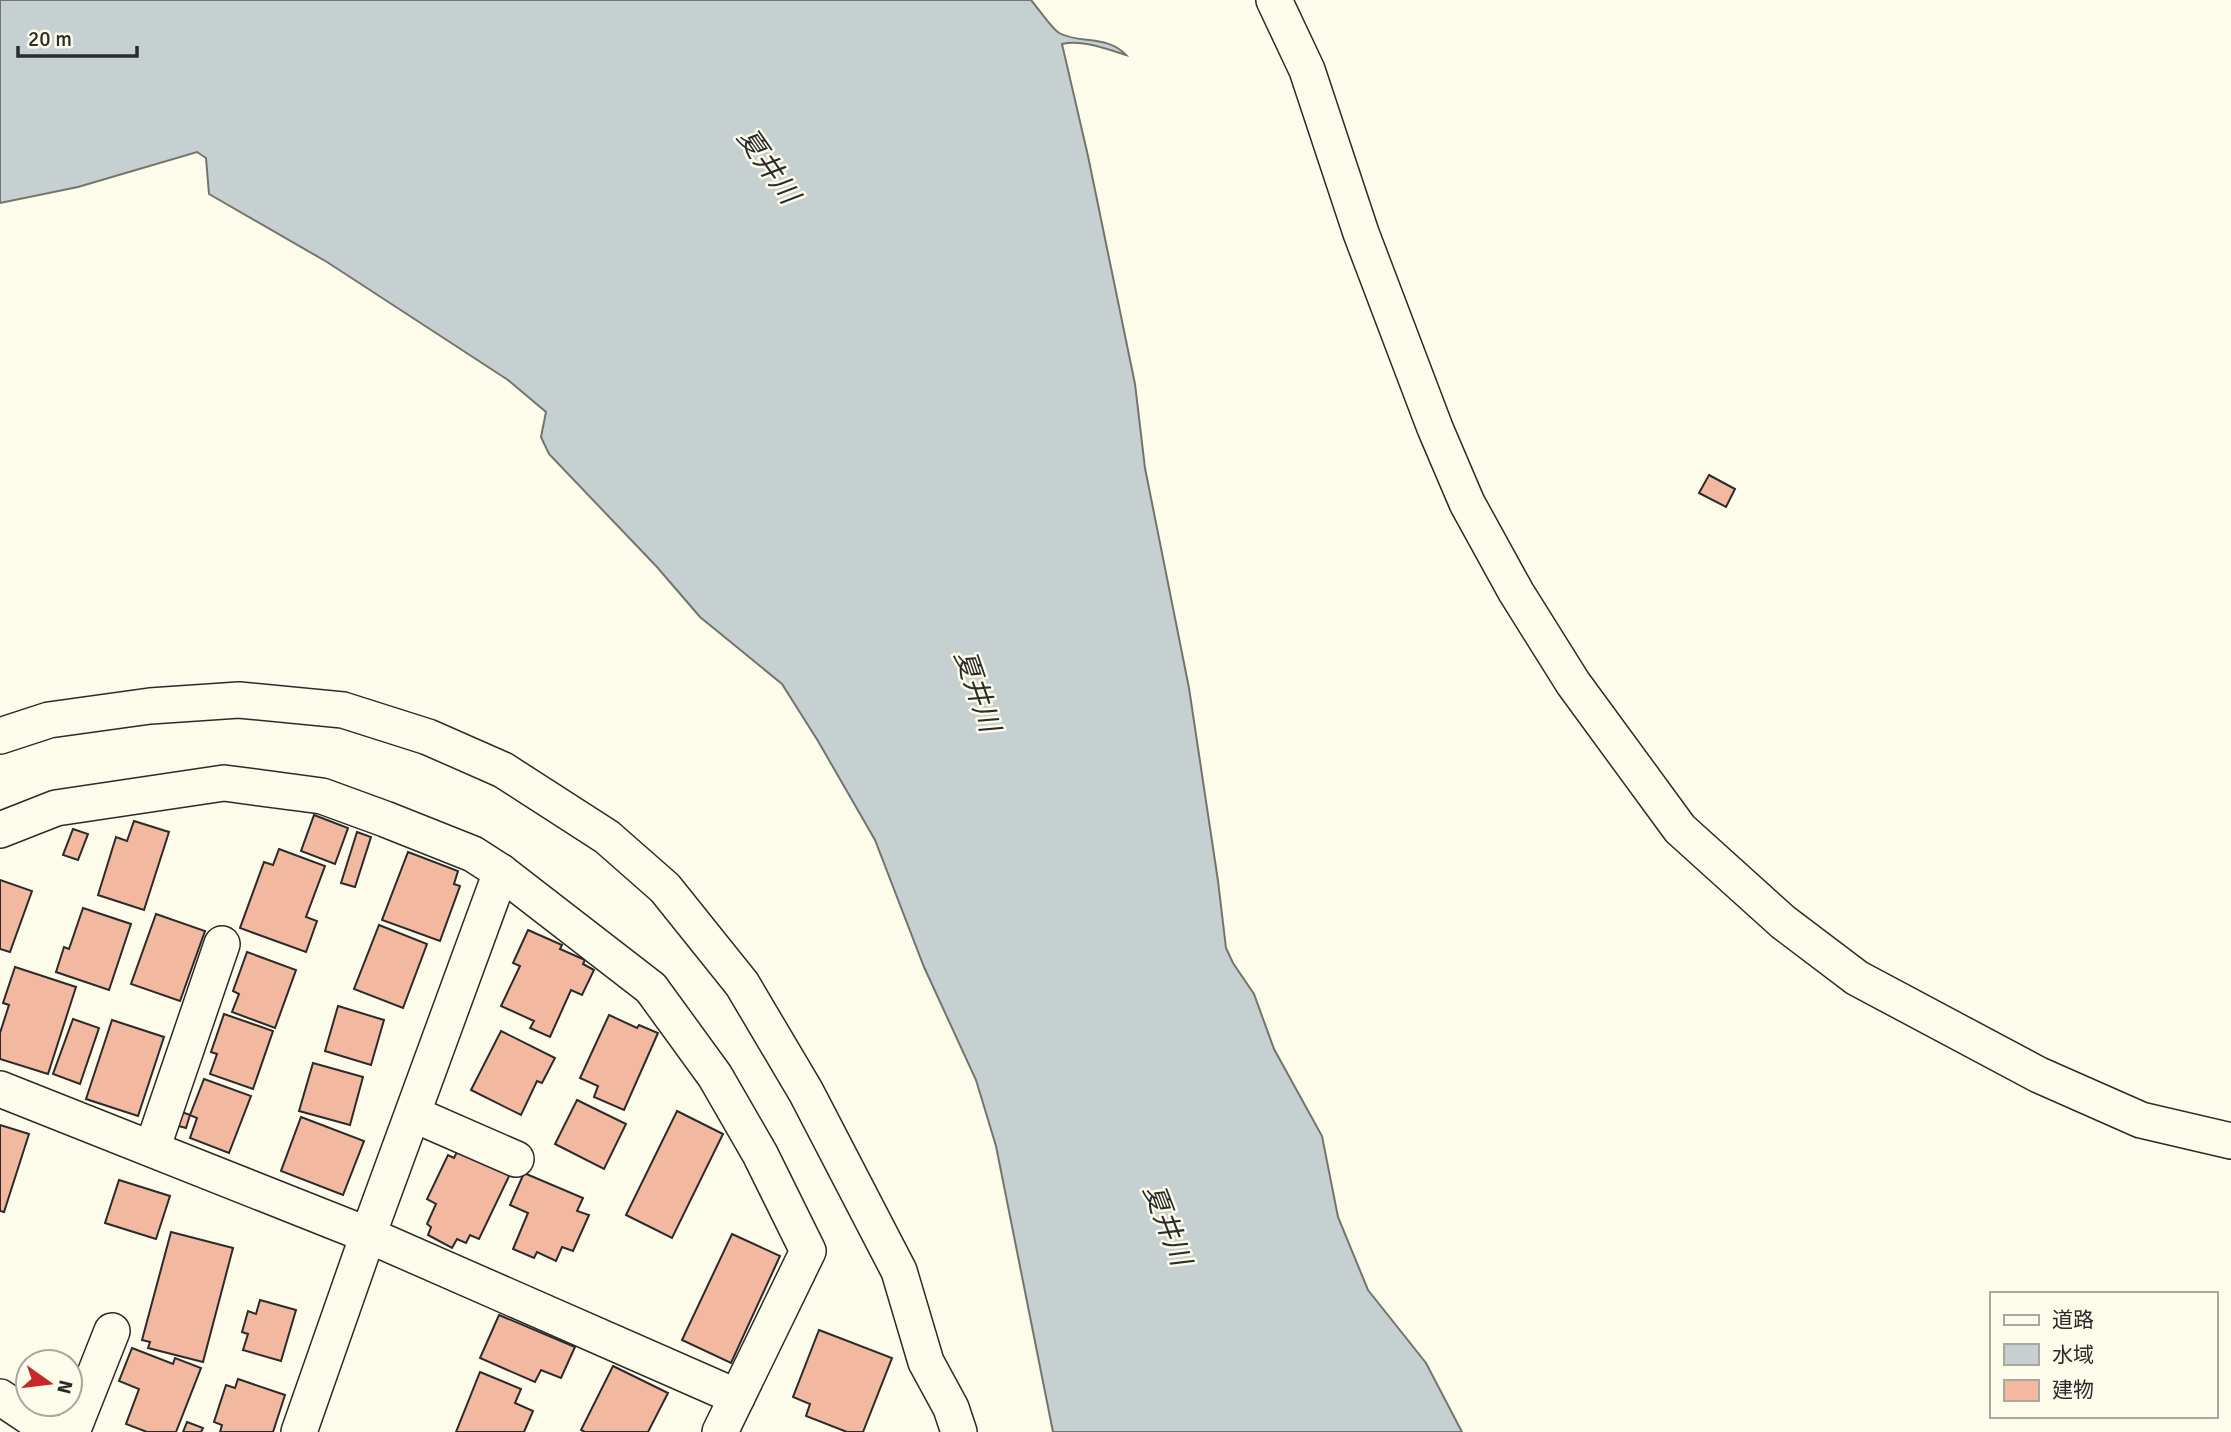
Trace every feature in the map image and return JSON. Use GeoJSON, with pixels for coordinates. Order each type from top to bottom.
{"type":"FeatureCollection","features":[{"type":"Feature","properties":{"kind":"street"},"geometry":{"type":"LineString","coordinates":[[1274,0],[1307,70],[1361,233],[1435,428],[1467,503],[1516,592],[1573,683],[1680,829],[1783,922],[1857,978],[2039,1075],[2141,1120],[2231,1141]]}},
{"type":"Feature","properties":{"kind":"street"},"geometry":{"type":"LineString","coordinates":[[0,736],[49,720],[150,706],[239,700],[343,710],[428,737],[503,770],[607,837],[665,888],[742,984],[806,1092],[899,1271],[926,1362],[951,1408],[959,1432]]}},
{"type":"Feature","properties":{"kind":"street"},"geometry":{"type":"LineString","coordinates":[[0,830],[56,808],[224,783],[321,796],[473,854],[501,872],[651,988],[715,1076],[760,1154],[808,1251],[720,1432]]}},
{"type":"Feature","properties":{"kind":"street"},"geometry":{"type":"LineString","coordinates":[[299,1432],[501,872]]}},
{"type":"Feature","properties":{"kind":"street"},"geometry":{"type":"LineString","coordinates":[[152,1149],[222,944]]}},
{"type":"Feature","properties":{"kind":"street"},"geometry":{"type":"LineString","coordinates":[[0,1089],[368,1235],[737,1397]]}},
{"type":"Feature","properties":{"kind":"street"},"geometry":{"type":"LineString","coordinates":[[412,1114],[516,1159]]}},
{"type":"Feature","properties":{"kind":"street"},"geometry":{"type":"LineString","coordinates":[[72,1432],[112,1331]]}},
{"type":"Feature","properties":{"kind":"street"},"geometry":{"type":"LineString","coordinates":[[0,1397],[52,1432]]}},
{"type":"Feature","properties":{"kind":"water","name":"夏井川"},"geometry":{"type":"Polygon","coordinates":[[[0,0],[1031,0],[1059,33],[1102,42],[1126,55],[1086,44],[1062,44],[1135,384],[1145,468],[1189,688],[1226,948],[1254,994],[1274,1049],[1322,1136],[1338,1217],[1368,1290],[1426,1363],[1462,1432],[1053,1432],[996,1146],[976,1080],[924,967],[875,840],[782,684],[700,617],[657,567],[549,454],[541,437],[546,412],[508,380],[327,262],[209,194],[206,158],[197,152],[78,187],[0,203],[0,0]]]}},
{"type":"Feature","properties":{"kind":"building"},"geometry":{"type":"Polygon","coordinates":[[[1709,475],[1735,489],[1726,507],[1699,493],[1709,475]]]}},
{"type":"Feature","properties":{"kind":"building"},"geometry":{"type":"Polygon","coordinates":[[[314,815],[348,828],[335,864],[301,851],[314,815]]]}},
{"type":"Feature","properties":{"kind":"building"},"geometry":{"type":"Polygon","coordinates":[[[134,821],[169,832],[144,910],[98,895],[116,837],[127,841],[134,821]]]}},
{"type":"Feature","properties":{"kind":"building"},"geometry":{"type":"Polygon","coordinates":[[[73,829],[88,834],[78,860],[63,855],[73,829]]]}},
{"type":"Feature","properties":{"kind":"building"},"geometry":{"type":"Polygon","coordinates":[[[357,832],[371,837],[355,887],[341,883],[357,832]]]}},
{"type":"Feature","properties":{"kind":"building"},"geometry":{"type":"Polygon","coordinates":[[[279,849],[325,866],[306,917],[317,921],[306,952],[240,928],[264,862],[273,865],[279,849]]]}},
{"type":"Feature","properties":{"kind":"building"},"geometry":{"type":"Polygon","coordinates":[[[408,852],[458,871],[454,884],[460,886],[440,941],[382,920],[408,852]]]}},
{"type":"Feature","properties":{"kind":"building"},"geometry":{"type":"Polygon","coordinates":[[[0,880],[32,891],[10,952],[0,949],[0,880]]]}},
{"type":"Feature","properties":{"kind":"building"},"geometry":{"type":"Polygon","coordinates":[[[83,908],[131,924],[109,990],[56,972],[64,947],[69,949],[83,908]]]}},
{"type":"Feature","properties":{"kind":"building"},"geometry":{"type":"Polygon","coordinates":[[[156,914],[205,931],[180,1001],[131,984],[156,914]]]}},
{"type":"Feature","properties":{"kind":"building"},"geometry":{"type":"Polygon","coordinates":[[[379,925],[427,944],[403,1008],[354,989],[379,925]]]}},
{"type":"Feature","properties":{"kind":"building"},"geometry":{"type":"Polygon","coordinates":[[[528,930],[562,945],[560,949],[585,960],[583,964],[594,970],[582,995],[571,990],[550,1037],[530,1028],[534,1021],[501,1006],[520,966],[513,963],[528,930]]]}},
{"type":"Feature","properties":{"kind":"building"},"geometry":{"type":"Polygon","coordinates":[[[247,952],[296,970],[275,1028],[232,1012],[239,994],[233,991],[247,952]]]}},
{"type":"Feature","properties":{"kind":"building"},"geometry":{"type":"Polygon","coordinates":[[[15,967],[76,987],[48,1074],[0,1059],[0,1033],[9,1005],[3,1003],[15,967]]]}},
{"type":"Feature","properties":{"kind":"building"},"geometry":{"type":"Polygon","coordinates":[[[338,1006],[384,1020],[371,1065],[325,1051],[338,1006]]]}},
{"type":"Feature","properties":{"kind":"building"},"geometry":{"type":"Polygon","coordinates":[[[224,1014],[273,1031],[253,1089],[210,1074],[217,1054],[211,1052],[224,1014]]]}},
{"type":"Feature","properties":{"kind":"building"},"geometry":{"type":"Polygon","coordinates":[[[609,1015],[637,1028],[639,1025],[658,1033],[624,1110],[594,1097],[598,1086],[580,1078],[609,1015]]]}},
{"type":"Feature","properties":{"kind":"building"},"geometry":{"type":"Polygon","coordinates":[[[73,1019],[99,1028],[80,1084],[53,1074],[73,1019]]]}},
{"type":"Feature","properties":{"kind":"building"},"geometry":{"type":"Polygon","coordinates":[[[112,1020],[164,1037],[138,1116],[86,1099],[112,1020]]]}},
{"type":"Feature","properties":{"kind":"building"},"geometry":{"type":"Polygon","coordinates":[[[501,1031],[555,1058],[542,1083],[537,1081],[521,1115],[471,1090],[501,1031]]]}},
{"type":"Feature","properties":{"kind":"building"},"geometry":{"type":"Polygon","coordinates":[[[313,1063],[363,1077],[350,1125],[299,1111],[313,1063]]]}},
{"type":"Feature","properties":{"kind":"building"},"geometry":{"type":"Polygon","coordinates":[[[204,1079],[251,1096],[229,1153],[190,1138],[197,1118],[190,1115],[204,1079]]]}},
{"type":"Feature","properties":{"kind":"building"},"geometry":{"type":"Polygon","coordinates":[[[577,1100],[626,1124],[604,1169],[555,1144],[577,1100]]]}},
{"type":"Feature","properties":{"kind":"building"},"geometry":{"type":"Polygon","coordinates":[[[179,1111],[190,1115],[186,1128],[175,1125],[179,1111]]]}},
{"type":"Feature","properties":{"kind":"building"},"geometry":{"type":"Polygon","coordinates":[[[677,1111],[723,1134],[672,1238],[626,1215],[677,1111]]]}},
{"type":"Feature","properties":{"kind":"building"},"geometry":{"type":"Polygon","coordinates":[[[301,1117],[364,1141],[343,1195],[281,1171],[301,1117]]]}},
{"type":"Feature","properties":{"kind":"building"},"geometry":{"type":"Polygon","coordinates":[[[0,1125],[29,1134],[4,1212],[0,1211],[0,1125]]]}},
{"type":"Feature","properties":{"kind":"building"},"geometry":{"type":"Polygon","coordinates":[[[460,1146],[512,1170],[479,1239],[470,1235],[466,1243],[457,1239],[452,1248],[428,1235],[431,1227],[427,1224],[436,1204],[427,1199],[448,1155],[454,1158],[460,1146]]]}},
{"type":"Feature","properties":{"kind":"building"},"geometry":{"type":"Polygon","coordinates":[[[524,1173],[583,1198],[577,1211],[589,1215],[573,1251],[562,1247],[556,1261],[537,1252],[534,1258],[513,1249],[528,1213],[510,1205],[524,1173]]]}},
{"type":"Feature","properties":{"kind":"building"},"geometry":{"type":"Polygon","coordinates":[[[119,1180],[170,1196],[156,1239],[105,1223],[119,1180]]]}},
{"type":"Feature","properties":{"kind":"building"},"geometry":{"type":"Polygon","coordinates":[[[171,1232],[233,1248],[203,1362],[148,1348],[150,1342],[142,1340],[171,1232]]]}},
{"type":"Feature","properties":{"kind":"building"},"geometry":{"type":"Polygon","coordinates":[[[732,1234],[780,1256],[731,1363],[682,1340],[732,1234]]]}},
{"type":"Feature","properties":{"kind":"building"},"geometry":{"type":"Polygon","coordinates":[[[260,1300],[296,1310],[281,1361],[243,1350],[248,1334],[242,1332],[248,1311],[256,1314],[260,1300]]]}},
{"type":"Feature","properties":{"kind":"building"},"geometry":{"type":"Polygon","coordinates":[[[499,1315],[575,1347],[561,1378],[541,1370],[535,1382],[480,1358],[499,1315]]]}},
{"type":"Feature","properties":{"kind":"building"},"geometry":{"type":"Polygon","coordinates":[[[819,1330],[892,1358],[863,1432],[847,1432],[806,1416],[810,1404],[793,1397],[819,1330]]]}},
{"type":"Feature","properties":{"kind":"building"},"geometry":{"type":"Polygon","coordinates":[[[132,1348],[173,1364],[175,1358],[201,1368],[176,1432],[147,1432],[126,1424],[139,1389],[119,1381],[132,1348]]]}},
{"type":"Feature","properties":{"kind":"building"},"geometry":{"type":"Polygon","coordinates":[[[613,1366],[668,1393],[648,1432],[581,1430],[613,1366]]]}},
{"type":"Feature","properties":{"kind":"building"},"geometry":{"type":"Polygon","coordinates":[[[480,1372],[521,1389],[515,1403],[533,1411],[524,1432],[456,1432],[480,1372]]]}},
{"type":"Feature","properties":{"kind":"building"},"geometry":{"type":"Polygon","coordinates":[[[238,1379],[285,1395],[273,1432],[220,1432],[222,1425],[214,1422],[226,1385],[235,1388],[238,1379]]]}},
{"type":"Feature","properties":{"kind":"building"},"geometry":{"type":"Polygon","coordinates":[[[187,1422],[203,1428],[201,1432],[183,1432],[187,1422]]]}}]}
